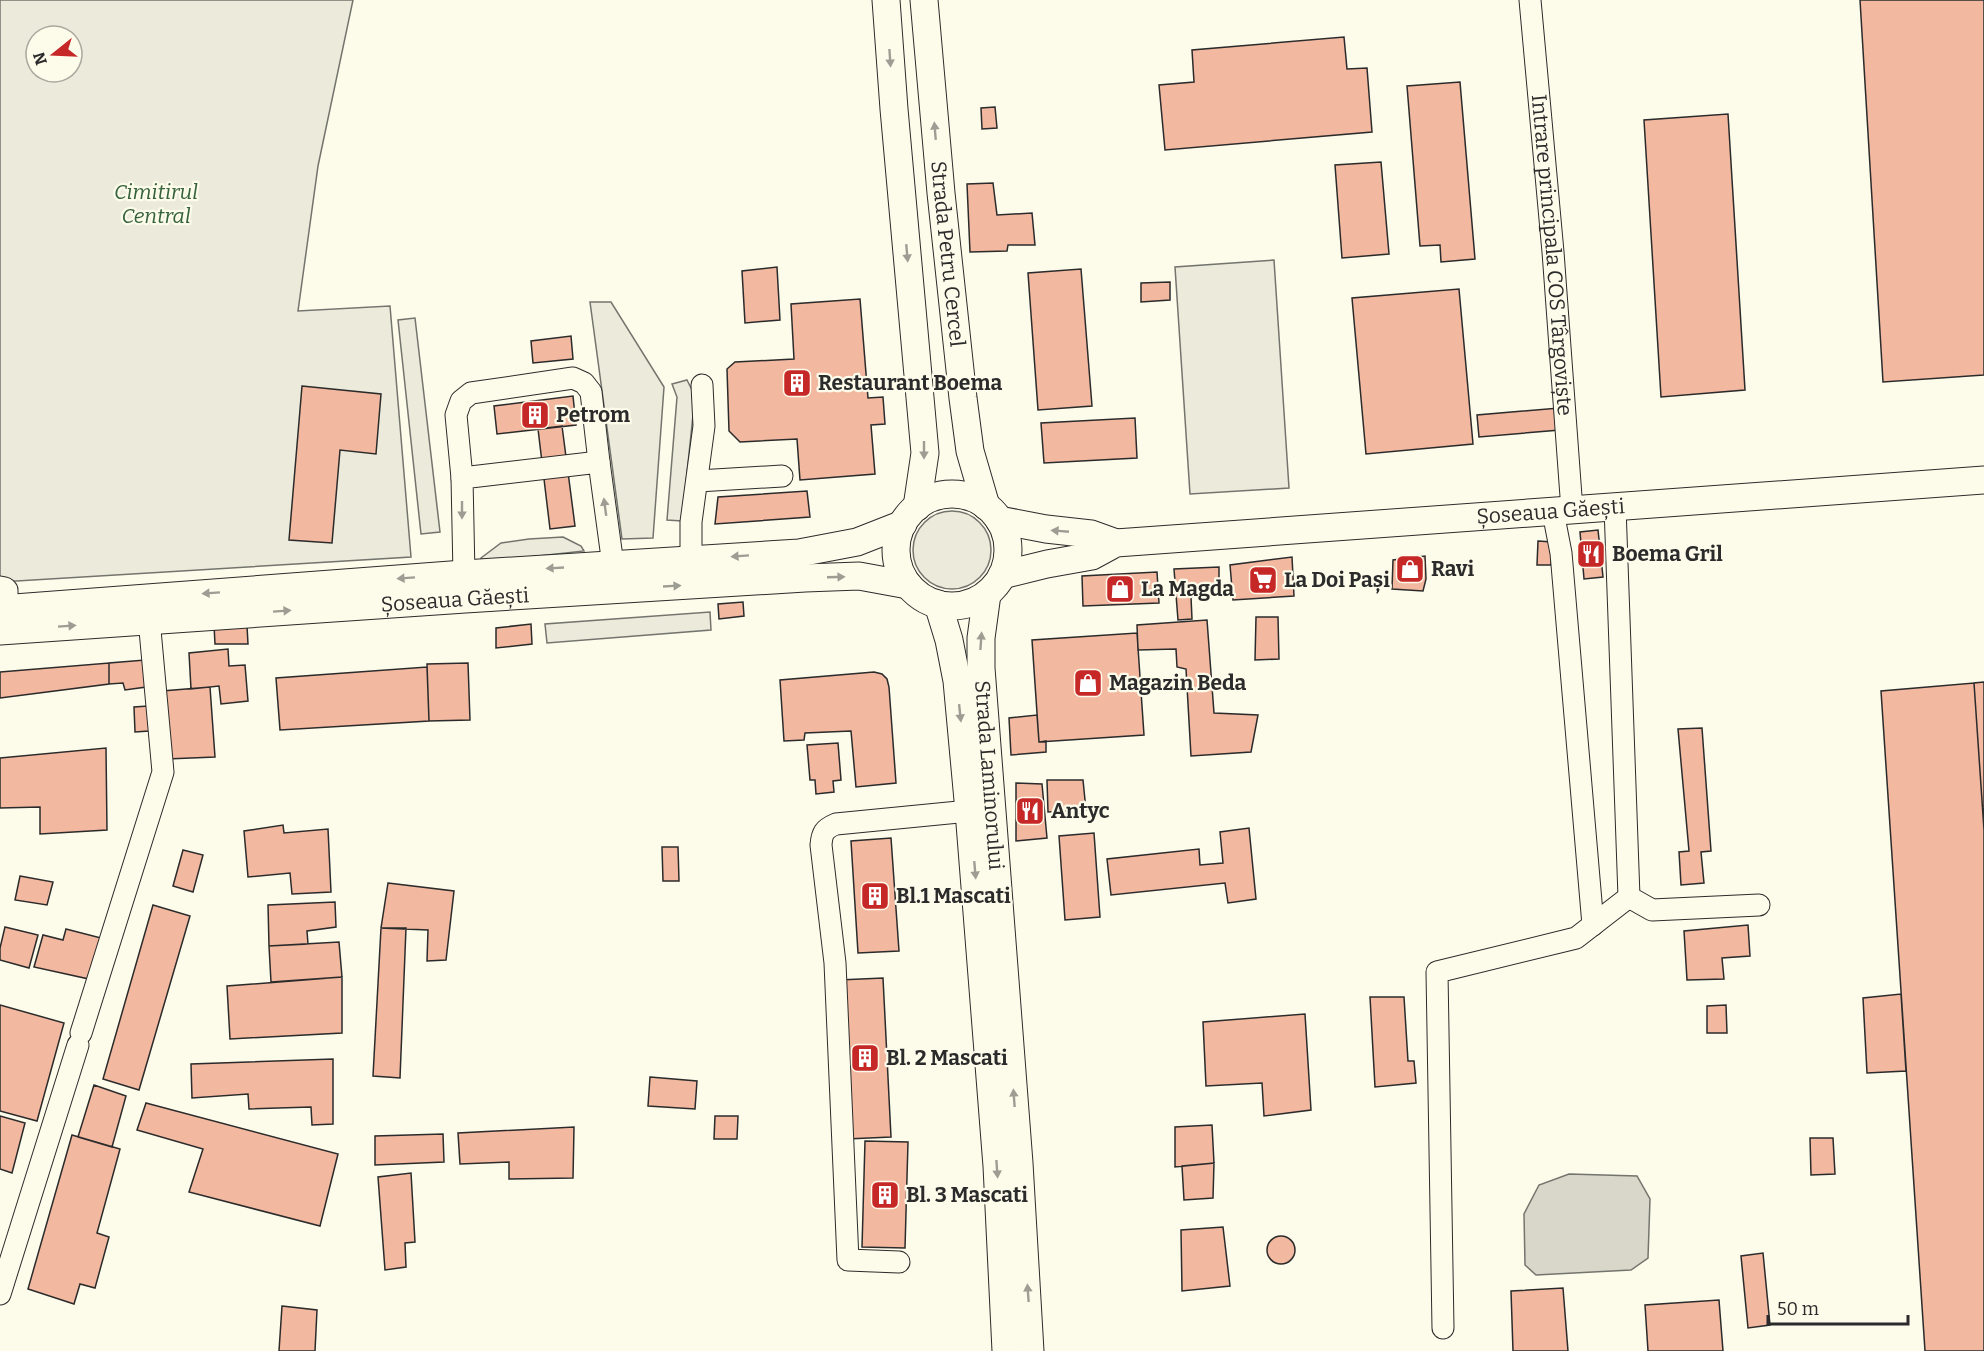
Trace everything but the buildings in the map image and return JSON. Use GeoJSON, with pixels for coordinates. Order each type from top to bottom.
{"type":"FeatureCollection","features":[{"type":"Feature","properties":{"kind":"main road","name":"Strada Petru Cercel"},"geometry":{"type":"LineString","coordinates":[[886,0],[925,453],[910,515]]}},
{"type":"Feature","properties":{"kind":"main road","name":"Strada Petru Cercel"},"geometry":{"type":"LineString","coordinates":[[924,0],[940,193],[970,451],[993,513]]}},
{"type":"Feature","properties":{"kind":"main road","name":"Șoseaua Găești"},"geometry":{"type":"LineString","coordinates":[[1116,543],[1984,480]]}},
{"type":"Feature","properties":{"kind":"main road"},"geometry":{"type":"LineString","coordinates":[[949,494],[969,497],[993,513],[1046,529],[1090,534],[1116,543],[1092,556],[1047,564],[995,585],[975,601],[961,606],[938,604],[921,597],[908,585],[901,572],[896,552],[899,533],[910,515],[930,499],[949,494]]}},
{"type":"Feature","properties":{"kind":"main road"},"geometry":{"type":"LineString","coordinates":[[993,513],[1005,533],[1008,547],[1007,562],[995,585]]}},
{"type":"Feature","properties":{"kind":"main road","name":"Șoseaua Găești"},"geometry":{"type":"LineString","coordinates":[[614,577],[691,560],[823,549],[856,542],[910,515]]}},
{"type":"Feature","properties":{"kind":"main road","name":"Șoseaua Găești"},"geometry":{"type":"LineString","coordinates":[[3,613],[614,577],[859,576],[908,585]]}},
{"type":"Feature","properties":{"kind":"main road","name":"Strada Laminorului"},"geometry":{"type":"LineString","coordinates":[[995,585],[980,652],[981,811],[1006,1351]]}},
{"type":"Feature","properties":{"kind":"main road","name":"Șoseaua Găești"},"geometry":{"type":"LineString","coordinates":[[3,613],[149,620],[465,586]]}},
{"type":"Feature","properties":{"kind":"main road","name":"Strada Laminorului"},"geometry":{"type":"LineString","coordinates":[[938,604],[953,654],[981,811],[1027,1279],[1030,1351]]}},
{"type":"Feature","properties":{"kind":"lane","name":"Intrare principala COS Târgoviște"},"geometry":{"type":"LineString","coordinates":[[1530,0],[1553,252],[1563,511],[1562,553],[1593,925]]}},
{"type":"Feature","properties":{"kind":"lane"},"geometry":{"type":"LineString","coordinates":[[465,586],[462,478],[456,415],[461,401],[471,393],[573,378],[584,383],[591,392],[614,577]]}},
{"type":"Feature","properties":{"kind":"lane"},"geometry":{"type":"LineString","coordinates":[[691,560],[691,522],[704,426],[702,385]]}},
{"type":"Feature","properties":{"kind":"lane"},"geometry":{"type":"LineString","coordinates":[[462,478],[599,462]]}},
{"type":"Feature","properties":{"kind":"lane"},"geometry":{"type":"LineString","coordinates":[[698,481],[782,476]]}},
{"type":"Feature","properties":{"kind":"lane"},"geometry":{"type":"LineString","coordinates":[[1615,507],[1629,897]]}},
{"type":"Feature","properties":{"kind":"lane"},"geometry":{"type":"LineString","coordinates":[[0,1294],[163,772],[149,620]]}},
{"type":"Feature","properties":{"kind":"lane"},"geometry":{"type":"LineString","coordinates":[[899,1262],[848,1260],[835,963],[821,845],[822,834],[827,828],[836,824],[981,811]]}},
{"type":"Feature","properties":{"kind":"lane"},"geometry":{"type":"LineString","coordinates":[[1629,897],[1652,910],[1759,905]]}},
{"type":"Feature","properties":{"kind":"lane"},"geometry":{"type":"LineString","coordinates":[[1443,1328],[1437,972],[1576,938],[1629,897]]}},
{"type":"Feature","properties":{"kind":"green space","name":"Cimitirul Central"},"geometry":{"type":"Polygon","coordinates":[[[0,0],[353,0],[318,166],[298,311],[390,306],[411,557],[0,582],[0,0]]]}},
{"type":"Feature","properties":{"kind":"green space"},"geometry":{"type":"Polygon","coordinates":[[[590,302],[611,302],[664,387],[653,538],[622,539],[590,302]]]}},
{"type":"Feature","properties":{"kind":"green space"},"geometry":{"type":"Polygon","coordinates":[[[952,511],[967,514],[980,522],[988,535],[991,550],[988,565],[980,578],[967,586],[952,589],[937,586],[924,578],[916,565],[913,550],[916,535],[924,522],[937,514],[952,511]]]}},
{"type":"Feature","properties":{"kind":"green space"},"geometry":{"type":"Polygon","coordinates":[[[563,537],[581,546],[584,551],[482,562],[481,558],[501,543],[563,537]]]}},
{"type":"Feature","properties":{"kind":"shaded area"},"geometry":{"type":"Polygon","coordinates":[[[1274,260],[1289,488],[1190,494],[1175,267],[1274,260]]]}},
{"type":"Feature","properties":{"kind":"shaded area"},"geometry":{"type":"Polygon","coordinates":[[[415,318],[440,532],[421,534],[398,320],[415,318]]]}},
{"type":"Feature","properties":{"kind":"shaded area"},"geometry":{"type":"Polygon","coordinates":[[[687,380],[695,396],[682,521],[667,520],[677,397],[672,384],[687,380]]]}},
{"type":"Feature","properties":{"kind":"shaded area"},"geometry":{"type":"Polygon","coordinates":[[[710,612],[711,630],[547,643],[545,624],[710,612]]]}},
{"type":"Feature","properties":{"kind":"shaded area"},"geometry":{"type":"Polygon","coordinates":[[[1569,1174],[1637,1176],[1650,1199],[1648,1258],[1631,1270],[1536,1275],[1525,1265],[1524,1214],[1539,1185],[1569,1174]]]}},
{"type":"Feature","properties":{"kind":"place","name":"Restaurant Boema"},"geometry":{"type":"Point","coordinates":[797,383]}},
{"type":"Feature","properties":{"kind":"place","name":"Petrom"},"geometry":{"type":"Point","coordinates":[535,415]}},
{"type":"Feature","properties":{"kind":"place","name":"Boema Gril"},"geometry":{"type":"Point","coordinates":[1591,554]}},
{"type":"Feature","properties":{"kind":"place","name":"Ravi"},"geometry":{"type":"Point","coordinates":[1410,569]}},
{"type":"Feature","properties":{"kind":"place","name":"La Doi Pași"},"geometry":{"type":"Point","coordinates":[1263,580]}},
{"type":"Feature","properties":{"kind":"place","name":"La Magda"},"geometry":{"type":"Point","coordinates":[1120,589]}},
{"type":"Feature","properties":{"kind":"place","name":"Magazin Beda"},"geometry":{"type":"Point","coordinates":[1088,683]}},
{"type":"Feature","properties":{"kind":"place","name":"Antyc"},"geometry":{"type":"Point","coordinates":[1030,811]}},
{"type":"Feature","properties":{"kind":"place","name":"Bl.1 Mascati"},"geometry":{"type":"Point","coordinates":[875,896]}},
{"type":"Feature","properties":{"kind":"place","name":"Bl. 2 Mascati"},"geometry":{"type":"Point","coordinates":[865,1058]}},
{"type":"Feature","properties":{"kind":"place","name":"Bl. 3 Mascati"},"geometry":{"type":"Point","coordinates":[885,1195]}}]}
